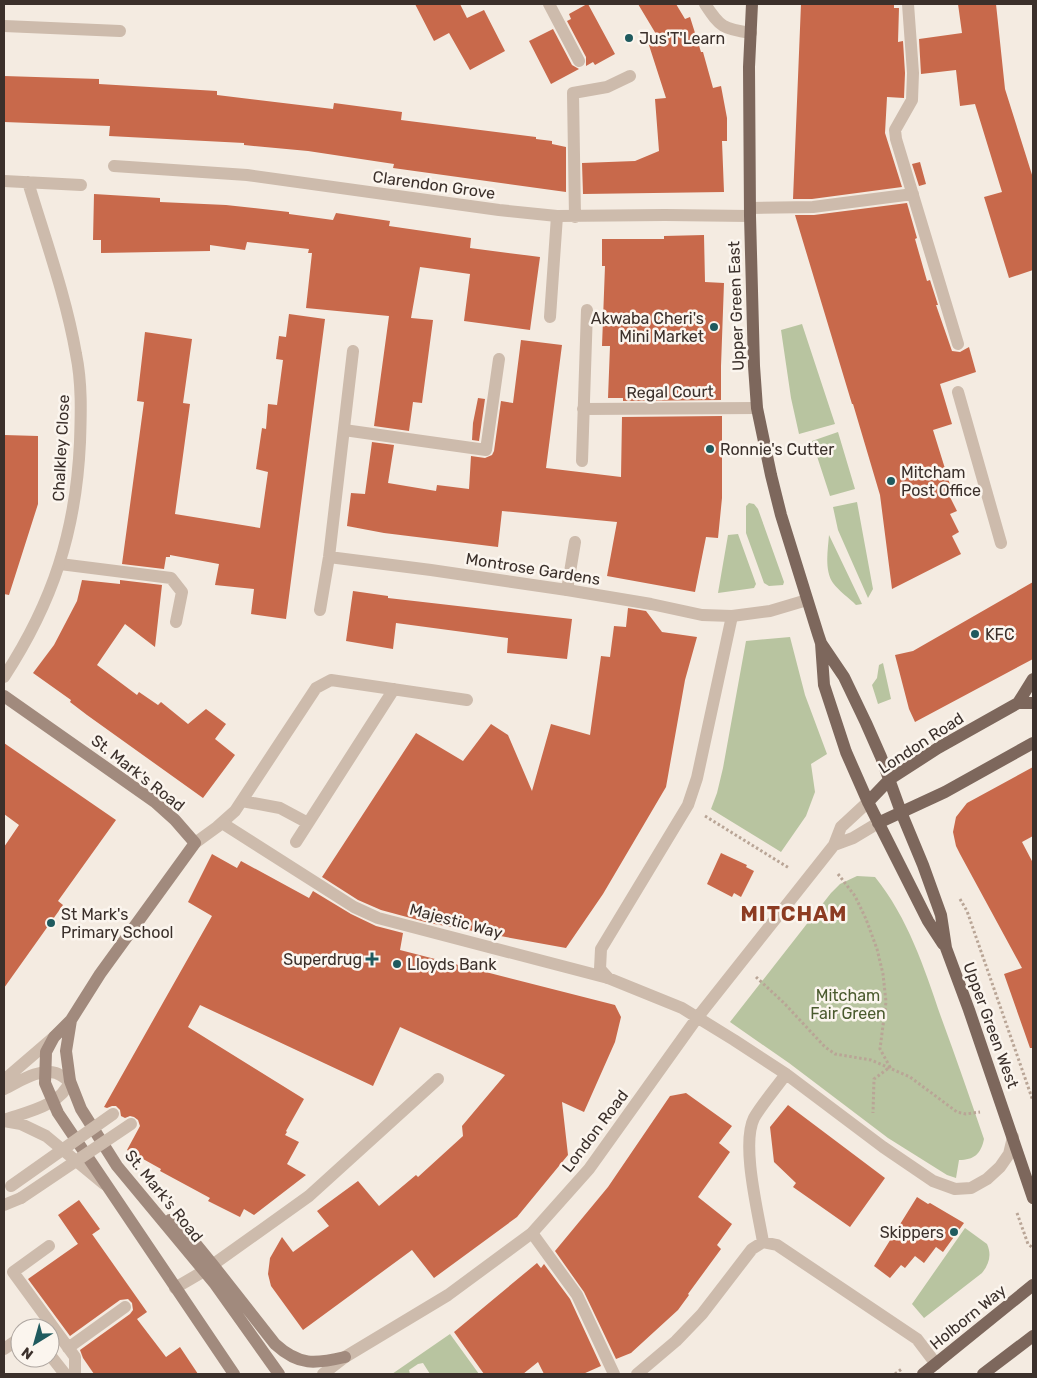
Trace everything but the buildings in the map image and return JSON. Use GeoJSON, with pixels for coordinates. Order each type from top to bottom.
{"type":"FeatureCollection","features":[{"type":"Feature","properties":{"kind":"main road","name":"Upper Green East"},"geometry":{"type":"LineString","coordinates":[[752,4],[749,67],[750,212],[757,408],[773,483],[821,643],[824,685],[846,752],[868,802]]}},
{"type":"Feature","properties":{"kind":"main road","name":"Upper Green East"},"geometry":{"type":"LineString","coordinates":[[821,643],[844,677],[890,779]]}},
{"type":"Feature","properties":{"kind":"main road"},"geometry":{"type":"LineString","coordinates":[[1018,704],[1033,678]]}},
{"type":"Feature","properties":{"kind":"main road","name":"London Road"},"geometry":{"type":"LineString","coordinates":[[868,802],[890,779],[938,748],[1018,704],[1033,703]]}},
{"type":"Feature","properties":{"kind":"main road"},"geometry":{"type":"LineString","coordinates":[[878,822],[945,792],[1033,743]]}},
{"type":"Feature","properties":{"kind":"main road","name":"Upper Green West"},"geometry":{"type":"LineString","coordinates":[[890,779],[900,812],[941,915],[946,948],[1033,1198]]}},
{"type":"Feature","properties":{"kind":"main road","name":"Upper Green West"},"geometry":{"type":"LineString","coordinates":[[868,802],[928,921],[946,948]]}},
{"type":"Feature","properties":{"kind":"main road","name":"Holborn Way"},"geometry":{"type":"LineString","coordinates":[[923,1374],[1033,1286]]}},
{"type":"Feature","properties":{"kind":"main road"},"geometry":{"type":"LineString","coordinates":[[983,1374],[1033,1336]]}},
{"type":"Feature","properties":{"kind":"street"},"geometry":{"type":"LineString","coordinates":[[549,4],[579,61]]}},
{"type":"Feature","properties":{"kind":"street"},"geometry":{"type":"LineString","coordinates":[[705,4],[714,18],[728,30],[751,33]]}},
{"type":"Feature","properties":{"kind":"street"},"geometry":{"type":"LineString","coordinates":[[908,4],[913,73],[912,100],[895,130],[904,167],[958,344]]}},
{"type":"Feature","properties":{"kind":"street"},"geometry":{"type":"LineString","coordinates":[[4,26],[120,31]]}},
{"type":"Feature","properties":{"kind":"street"},"geometry":{"type":"LineString","coordinates":[[575,217],[573,93],[607,87],[630,76]]}},
{"type":"Feature","properties":{"kind":"street","name":"Clarendon Grove"},"geometry":{"type":"LineString","coordinates":[[114,166],[248,175],[518,213],[575,217],[750,212],[813,207],[913,194]]}},
{"type":"Feature","properties":{"kind":"street"},"geometry":{"type":"LineString","coordinates":[[4,181],[81,185]]}},
{"type":"Feature","properties":{"kind":"street","name":"Chalkley Close"},"geometry":{"type":"LineString","coordinates":[[4,677],[37,619],[60,564],[74,512],[79,474],[81,422],[77,357],[71,328],[28,182]]}},
{"type":"Feature","properties":{"kind":"street"},"geometry":{"type":"LineString","coordinates":[[550,317],[557,216]]}},
{"type":"Feature","properties":{"kind":"street"},"geometry":{"type":"LineString","coordinates":[[582,461],[587,310]]}},
{"type":"Feature","properties":{"kind":"street"},"geometry":{"type":"LineString","coordinates":[[320,610],[329,557],[353,351]]}},
{"type":"Feature","properties":{"kind":"street"},"geometry":{"type":"LineString","coordinates":[[344,430],[486,450],[500,359]]}},
{"type":"Feature","properties":{"kind":"street"},"geometry":{"type":"LineString","coordinates":[[958,392],[1001,543]]}},
{"type":"Feature","properties":{"kind":"street","name":"Regal Court"},"geometry":{"type":"LineString","coordinates":[[584,409],[757,408]]}},
{"type":"Feature","properties":{"kind":"street"},"geometry":{"type":"LineString","coordinates":[[567,590],[575,542]]}},
{"type":"Feature","properties":{"kind":"street","name":"Montrose Gardens"},"geometry":{"type":"LineString","coordinates":[[329,557],[567,590],[651,604],[702,615],[732,616]]}},
{"type":"Feature","properties":{"kind":"street"},"geometry":{"type":"LineString","coordinates":[[60,564],[171,578],[182,592],[176,622]]}},
{"type":"Feature","properties":{"kind":"street"},"geometry":{"type":"LineString","coordinates":[[608,978],[600,969],[601,949],[688,805],[696,778],[732,616],[770,611],[807,600]]}},
{"type":"Feature","properties":{"kind":"street"},"geometry":{"type":"LineString","coordinates":[[195,843],[235,811],[316,688],[331,680],[467,700]]}},
{"type":"Feature","properties":{"kind":"street"},"geometry":{"type":"LineString","coordinates":[[296,842],[394,689]]}},
{"type":"Feature","properties":{"kind":"street","name":"St. Mark's Road"},"geometry":{"type":"LineString","coordinates":[[4,696],[154,802],[175,820],[195,843],[100,974],[71,1020],[54,1037],[46,1052],[45,1083],[58,1113],[234,1374]]}},
{"type":"Feature","properties":{"kind":"street"},"geometry":{"type":"LineString","coordinates":[[242,801],[280,808],[308,823]]}},
{"type":"Feature","properties":{"kind":"street","name":"London Road"},"geometry":{"type":"LineString","coordinates":[[323,1374],[345,1357],[448,1295],[532,1233],[589,1169],[697,1018],[834,845],[841,827],[868,802]]}},
{"type":"Feature","properties":{"kind":"street","name":"Majestic Way"},"geometry":{"type":"LineString","coordinates":[[222,822],[354,907],[378,918],[608,978],[682,1008],[786,1074],[883,1147],[932,1181],[955,1189],[970,1188],[992,1175],[1000,1167],[1009,1154],[1013,1137]]}},
{"type":"Feature","properties":{"kind":"street","name":"London Road"},"geometry":{"type":"LineString","coordinates":[[834,845],[853,838],[878,822]]}},
{"type":"Feature","properties":{"kind":"street","name":"St. Mark's Road"},"geometry":{"type":"LineString","coordinates":[[71,1020],[66,1051],[70,1082],[81,1109],[117,1166],[142,1196],[209,1268],[220,1291],[279,1374]]}},
{"type":"Feature","properties":{"kind":"street"},"geometry":{"type":"LineString","coordinates":[[4,1080],[54,1037]]}},
{"type":"Feature","properties":{"kind":"street"},"geometry":{"type":"LineString","coordinates":[[4,1090],[30,1076],[45,1074],[56,1073],[70,1082],[67,1089],[53,1102],[4,1120]]}},
{"type":"Feature","properties":{"kind":"street"},"geometry":{"type":"LineString","coordinates":[[763,1242],[749,1155],[749,1134],[754,1118],[786,1074]]}},
{"type":"Feature","properties":{"kind":"street"},"geometry":{"type":"LineString","coordinates":[[175,1288],[209,1268],[309,1196],[438,1078]]}},
{"type":"Feature","properties":{"kind":"street"},"geometry":{"type":"LineString","coordinates":[[7,1187],[113,1114]]}},
{"type":"Feature","properties":{"kind":"street"},"geometry":{"type":"LineString","coordinates":[[4,1120],[21,1124],[46,1136],[110,1188]]}},
{"type":"Feature","properties":{"kind":"street"},"geometry":{"type":"LineString","coordinates":[[4,1205],[21,1198],[131,1124]]}},
{"type":"Feature","properties":{"kind":"street"},"geometry":{"type":"LineString","coordinates":[[532,1233],[577,1295],[614,1374]]}},
{"type":"Feature","properties":{"kind":"street"},"geometry":{"type":"LineString","coordinates":[[637,1374],[676,1341],[702,1314],[752,1249],[763,1242],[777,1245],[917,1339],[936,1364]]}},
{"type":"Feature","properties":{"kind":"street"},"geometry":{"type":"LineString","coordinates":[[49,1246],[13,1272],[75,1357],[75,1374]]}},
{"type":"Feature","properties":{"kind":"street"},"geometry":{"type":"LineString","coordinates":[[209,1268],[283,1352],[299,1361],[326,1362],[345,1357]]}},
{"type":"Feature","properties":{"kind":"street"},"geometry":{"type":"LineString","coordinates":[[68,1348],[125,1307]]}},
{"type":"Feature","properties":{"kind":"path"},"geometry":{"type":"LineString","coordinates":[[688,805],[807,879]]}},
{"type":"Feature","properties":{"kind":"path"},"geometry":{"type":"LineString","coordinates":[[824,857],[855,896],[877,949],[883,974],[886,1002],[880,1049],[890,1067]]}},
{"type":"Feature","properties":{"kind":"path"},"geometry":{"type":"LineString","coordinates":[[955,892],[967,911],[1033,1101]]}},
{"type":"Feature","properties":{"kind":"path"},"geometry":{"type":"LineString","coordinates":[[740,963],[784,1003],[824,1047],[835,1054],[870,1060],[890,1067],[910,1077],[958,1112],[966,1114],[980,1112]]}},
{"type":"Feature","properties":{"kind":"path"},"geometry":{"type":"LineString","coordinates":[[883,1147],[873,1126],[874,1079],[890,1067]]}},
{"type":"Feature","properties":{"kind":"path"},"geometry":{"type":"LineString","coordinates":[[1016,1210],[1028,1244],[1033,1248]]}},
{"type":"Feature","properties":{"kind":"green space"},"geometry":{"type":"Polygon","coordinates":[[[802,324],[835,424],[799,434],[791,398],[781,330],[802,324]]]}},
{"type":"Feature","properties":{"kind":"green space"},"geometry":{"type":"Polygon","coordinates":[[[838,432],[855,489],[830,496],[812,441],[838,432]]]}},
{"type":"Feature","properties":{"kind":"green space"},"geometry":{"type":"Polygon","coordinates":[[[857,502],[873,589],[868,598],[838,530],[833,507],[857,502]]]}},
{"type":"Feature","properties":{"kind":"green space"},"geometry":{"type":"Polygon","coordinates":[[[749,503],[754,504],[758,509],[784,582],[783,585],[769,586],[764,583],[746,533],[746,506],[749,503]]]}},
{"type":"Feature","properties":{"kind":"green space"},"geometry":{"type":"Polygon","coordinates":[[[738,534],[756,584],[754,588],[718,593],[728,535],[738,534]]]}},
{"type":"Feature","properties":{"kind":"green space"},"geometry":{"type":"Polygon","coordinates":[[[829,535],[862,604],[856,605],[838,589],[830,578],[827,559],[829,535]]]}},
{"type":"Feature","properties":{"kind":"green space"},"geometry":{"type":"Polygon","coordinates":[[[790,637],[805,695],[827,754],[811,764],[815,792],[806,816],[781,852],[711,809],[723,768],[746,641],[790,637]]]}},
{"type":"Feature","properties":{"kind":"green space"},"geometry":{"type":"Polygon","coordinates":[[[883,663],[891,699],[878,704],[872,685],[877,678],[879,665],[883,663]]]}},
{"type":"Feature","properties":{"kind":"green space","name":"Mitcham Fair Green"},"geometry":{"type":"Polygon","coordinates":[[[857,876],[875,877],[887,893],[906,926],[928,980],[984,1139],[981,1149],[976,1155],[969,1159],[959,1160],[956,1178],[947,1175],[888,1138],[789,1063],[730,1022],[831,893],[840,884],[857,876]]]}},
{"type":"Feature","properties":{"kind":"green space"},"geometry":{"type":"Polygon","coordinates":[[[965,1228],[987,1244],[989,1259],[986,1266],[982,1273],[924,1318],[912,1304],[965,1228]]]}},
{"type":"Feature","properties":{"kind":"green space"},"geometry":{"type":"Polygon","coordinates":[[[450,1334],[479,1374],[430,1374],[423,1363],[409,1370],[410,1374],[392,1374],[450,1334]]]}},
{"type":"Feature","properties":{"kind":"place","name":"Jus'T'Learn"},"geometry":{"type":"Point","coordinates":[629,38]}},
{"type":"Feature","properties":{"kind":"place","name":"Akwaba Cheri's Mini Market"},"geometry":{"type":"Point","coordinates":[714,327]}},
{"type":"Feature","properties":{"kind":"place","name":"Ronnie's Cutter"},"geometry":{"type":"Point","coordinates":[710,449]}},
{"type":"Feature","properties":{"kind":"place","name":"Mitcham Post Office"},"geometry":{"type":"Point","coordinates":[891,481]}},
{"type":"Feature","properties":{"kind":"place","name":"KFC"},"geometry":{"type":"Point","coordinates":[975,634]}},
{"type":"Feature","properties":{"kind":"place","name":"St Mark's Primary School"},"geometry":{"type":"Point","coordinates":[51,923]}},
{"type":"Feature","properties":{"kind":"place","name":"Superdrug"},"geometry":{"type":"Point","coordinates":[372,959]}},
{"type":"Feature","properties":{"kind":"place","name":"Lloyds Bank"},"geometry":{"type":"Point","coordinates":[397,964]}},
{"type":"Feature","properties":{"kind":"place","name":"Skippers"},"geometry":{"type":"Point","coordinates":[954,1232]}},
{"type":"Feature","properties":{"kind":"district","name":"MITCHAM"},"geometry":{"type":"Point","coordinates":[794,913]}}]}
